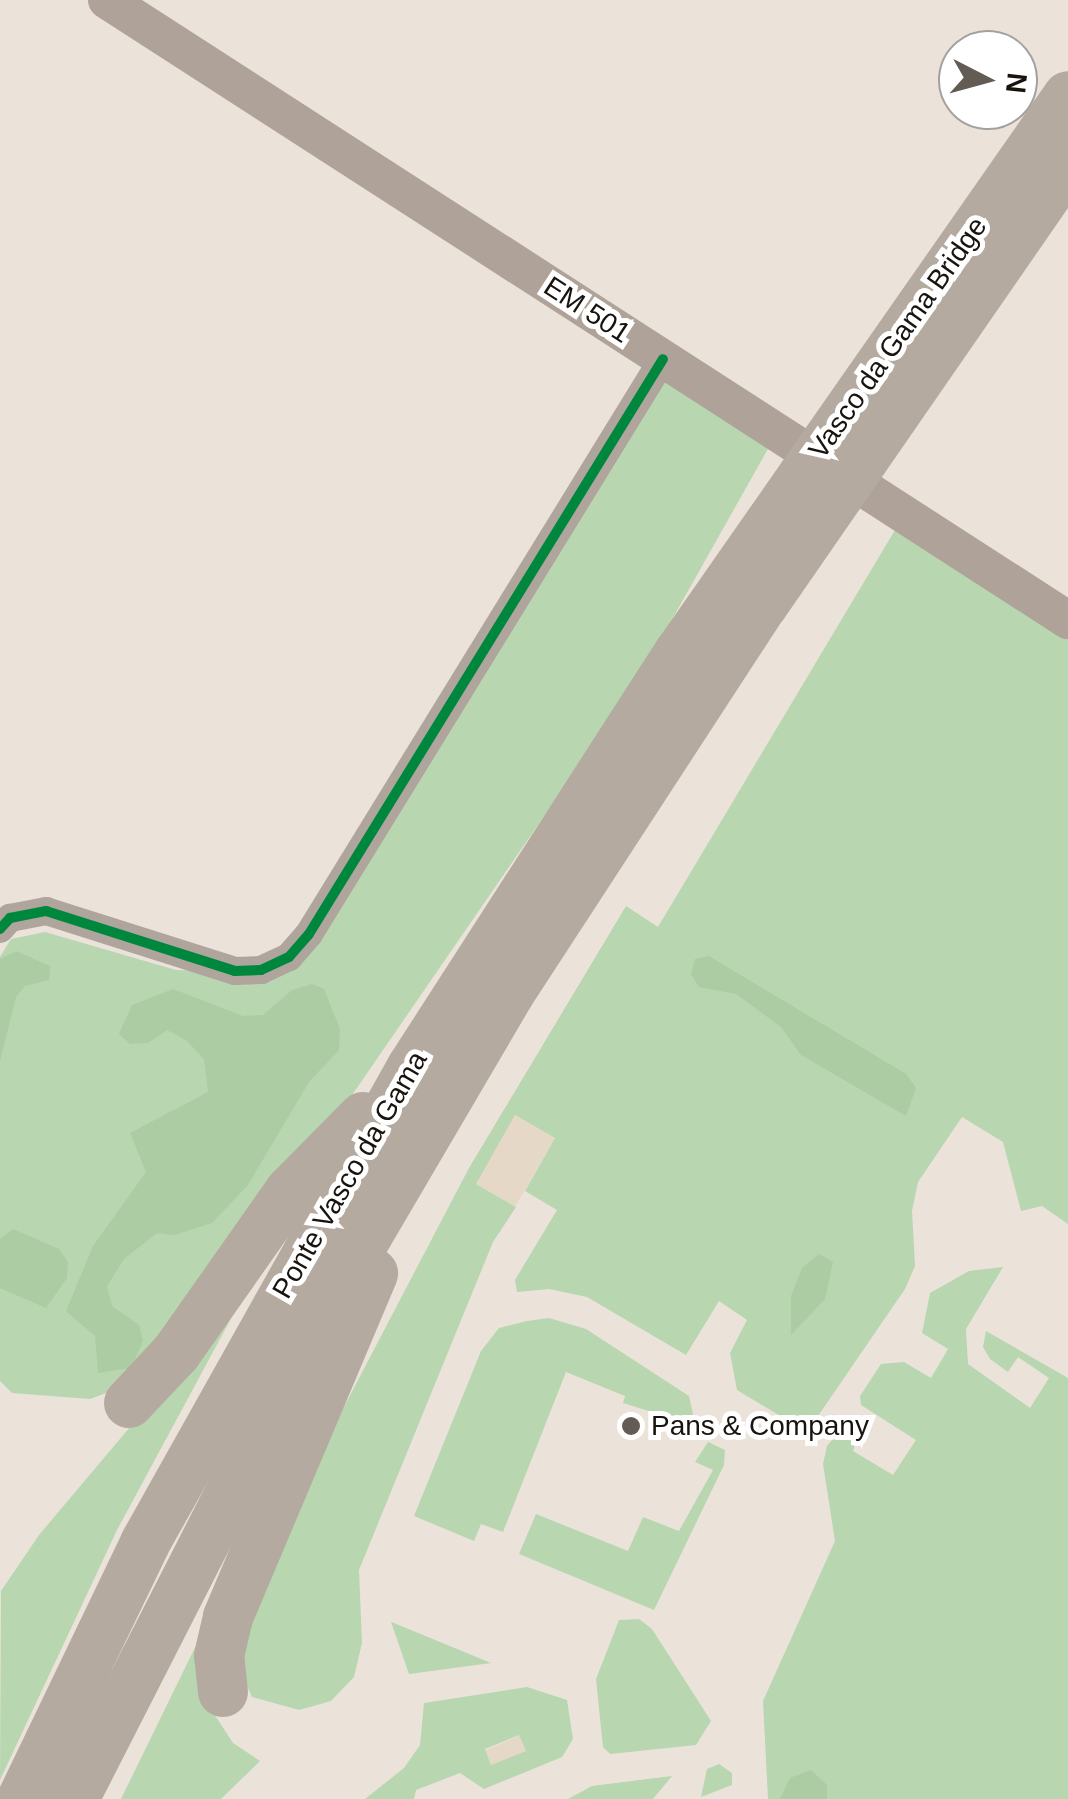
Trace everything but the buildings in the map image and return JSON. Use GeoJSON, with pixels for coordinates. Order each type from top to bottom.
{"type":"FeatureCollection","features":[{"type":"Feature","properties":{"kind":"highway","name":"Vasco da Gama Bridge"},"geometry":{"type":"LineString","coordinates":[[746,592],[1068,96]]}},
{"type":"Feature","properties":{"kind":"highway","name":"Vasco da Gama Bridge"},"geometry":{"type":"LineString","coordinates":[[746,592],[1068,164]]}},
{"type":"Feature","properties":{"kind":"highway","name":"Ponte Vasco da Gama"},"geometry":{"type":"LineString","coordinates":[[22,1799],[154,1526],[412,1067],[746,592]]}},
{"type":"Feature","properties":{"kind":"highway","name":"Ponte Vasco da Gama"},"geometry":{"type":"LineString","coordinates":[[74,1799],[219,1504],[431,1123],[746,592]]}},
{"type":"Feature","properties":{"kind":"highway"},"geometry":{"type":"LineString","coordinates":[[129,1403],[176,1353],[290,1192],[412,1067]]}},
{"type":"Feature","properties":{"kind":"highway"},"geometry":{"type":"LineString","coordinates":[[223,1692],[219,1656],[228,1617],[344,1350],[431,1123]]}},
{"type":"Feature","properties":{"kind":"main road","name":"EM 501"},"geometry":{"type":"LineString","coordinates":[[107,0],[1068,620]]}},
{"type":"Feature","properties":{"kind":"street"},"geometry":{"type":"LineString","coordinates":[[0,929],[10,918],[46,911],[235,971],[261,970],[289,956],[309,934],[663,360]]}},
{"type":"Feature","properties":{"kind":"shaded area"},"geometry":{"type":"Polygon","coordinates":[[[515,1115],[555,1138],[515,1206],[476,1183],[515,1115]]]}},
{"type":"Feature","properties":{"kind":"shaded area"},"geometry":{"type":"Polygon","coordinates":[[[520,1735],[527,1751],[492,1766],[485,1750],[520,1735]]]}},
{"type":"Feature","properties":{"kind":"green space"},"geometry":{"type":"Polygon","coordinates":[[[663,359],[778,431],[639,678],[339,1114],[130,1384],[90,1399],[12,1393],[0,1381],[0,957],[11,939],[45,932],[176,970],[235,971],[289,957],[663,359]]]}},
{"type":"Feature","properties":{"kind":"green space"},"geometry":{"type":"Polygon","coordinates":[[[895,530],[1068,640],[1068,1224],[1042,1206],[1021,1211],[1003,1142],[962,1117],[918,1182],[912,1211],[915,1266],[905,1289],[818,1416],[797,1426],[737,1390],[730,1353],[747,1320],[719,1301],[686,1355],[587,1297],[549,1289],[517,1292],[515,1280],[557,1210],[525,1191],[555,1138],[515,1115],[476,1184],[516,1207],[493,1242],[359,1570],[362,1643],[354,1677],[331,1701],[299,1710],[252,1697],[243,1677],[241,1634],[335,1424],[469,1168],[626,906],[658,927],[895,530]]]}},
{"type":"Feature","properties":{"kind":"green space"},"geometry":{"type":"Polygon","coordinates":[[[16,951],[50,966],[49,980],[25,986],[16,997],[0,1061],[0,959],[16,951]]]}},
{"type":"Feature","properties":{"kind":"green space"},"geometry":{"type":"Polygon","coordinates":[[[709,956],[906,1074],[916,1088],[906,1116],[801,1055],[781,1027],[736,994],[699,987],[691,974],[695,959],[709,956]]]}},
{"type":"Feature","properties":{"kind":"green space"},"geometry":{"type":"Polygon","coordinates":[[[312,984],[324,989],[340,1029],[339,1050],[309,1082],[248,1185],[212,1223],[175,1235],[157,1233],[124,1259],[107,1286],[112,1306],[139,1325],[143,1341],[131,1368],[98,1373],[95,1336],[66,1311],[93,1246],[146,1172],[130,1133],[208,1092],[204,1059],[186,1040],[167,1030],[148,1043],[130,1044],[119,1034],[132,1005],[173,989],[243,1016],[263,1015],[292,990],[312,984]]]}},
{"type":"Feature","properties":{"kind":"green space"},"geometry":{"type":"Polygon","coordinates":[[[13,1229],[59,1249],[68,1262],[67,1278],[46,1308],[0,1288],[0,1239],[13,1229]]]}},
{"type":"Feature","properties":{"kind":"green space"},"geometry":{"type":"Polygon","coordinates":[[[819,1254],[833,1262],[825,1299],[791,1335],[791,1296],[802,1268],[819,1254]]]}},
{"type":"Feature","properties":{"kind":"green space"},"geometry":{"type":"Polygon","coordinates":[[[1003,1267],[966,1329],[968,1364],[1030,1408],[1049,1378],[1018,1357],[1008,1372],[990,1359],[983,1347],[986,1331],[1068,1378],[1068,1799],[768,1799],[763,1701],[835,1541],[823,1464],[827,1446],[837,1434],[860,1431],[853,1451],[893,1475],[916,1440],[861,1405],[860,1396],[881,1364],[904,1362],[931,1378],[948,1349],[922,1333],[930,1293],[969,1271],[1003,1267]]]}},
{"type":"Feature","properties":{"kind":"green space"},"geometry":{"type":"Polygon","coordinates":[[[248,1287],[117,1530],[0,1780],[1,1591],[39,1535],[248,1287]]]}},
{"type":"Feature","properties":{"kind":"green space"},"geometry":{"type":"Polygon","coordinates":[[[549,1318],[586,1329],[689,1396],[693,1414],[687,1430],[681,1421],[623,1403],[625,1396],[566,1372],[503,1532],[481,1524],[474,1541],[414,1516],[481,1351],[499,1328],[549,1318]]]}},
{"type":"Feature","properties":{"kind":"green space"},"geometry":{"type":"Polygon","coordinates":[[[708,1442],[725,1450],[724,1465],[654,1610],[519,1554],[536,1514],[628,1551],[643,1517],[679,1531],[713,1470],[695,1462],[708,1442]]]}},
{"type":"Feature","properties":{"kind":"green space"},"geometry":{"type":"Polygon","coordinates":[[[225,1586],[207,1703],[233,1743],[260,1761],[221,1799],[121,1799],[225,1586]]]}},
{"type":"Feature","properties":{"kind":"green space"},"geometry":{"type":"Polygon","coordinates":[[[639,1619],[652,1629],[711,1721],[696,1745],[610,1754],[603,1747],[596,1679],[619,1620],[639,1619]]]}},
{"type":"Feature","properties":{"kind":"green space"},"geometry":{"type":"Polygon","coordinates":[[[391,1622],[394,1623],[491,1663],[409,1674],[391,1622]]]}},
{"type":"Feature","properties":{"kind":"green space"},"geometry":{"type":"Polygon","coordinates":[[[527,1687],[567,1700],[573,1739],[562,1757],[484,1789],[460,1773],[416,1790],[414,1799],[365,1799],[404,1768],[420,1745],[424,1703],[527,1687]],[[519,1735],[485,1749],[491,1765],[526,1751],[519,1735]]]}},
{"type":"Feature","properties":{"kind":"green space"},"geometry":{"type":"Polygon","coordinates":[[[719,1764],[732,1773],[732,1785],[701,1797],[707,1769],[719,1764]]]}},
{"type":"Feature","properties":{"kind":"green space"},"geometry":{"type":"Polygon","coordinates":[[[811,1770],[827,1785],[827,1799],[780,1799],[790,1778],[811,1770]]]}},
{"type":"Feature","properties":{"kind":"green space"},"geometry":{"type":"Polygon","coordinates":[[[672,1776],[653,1799],[568,1799],[592,1786],[672,1776]]]}},
{"type":"Feature","properties":{"kind":"cycle path"},"geometry":{"type":"LineString","coordinates":[[0,929],[10,918],[46,911],[235,971],[261,970],[289,957],[309,934],[663,359]]}},
{"type":"Feature","properties":{"kind":"place","name":"Pans & Company"},"geometry":{"type":"Point","coordinates":[631,1426]}}]}
